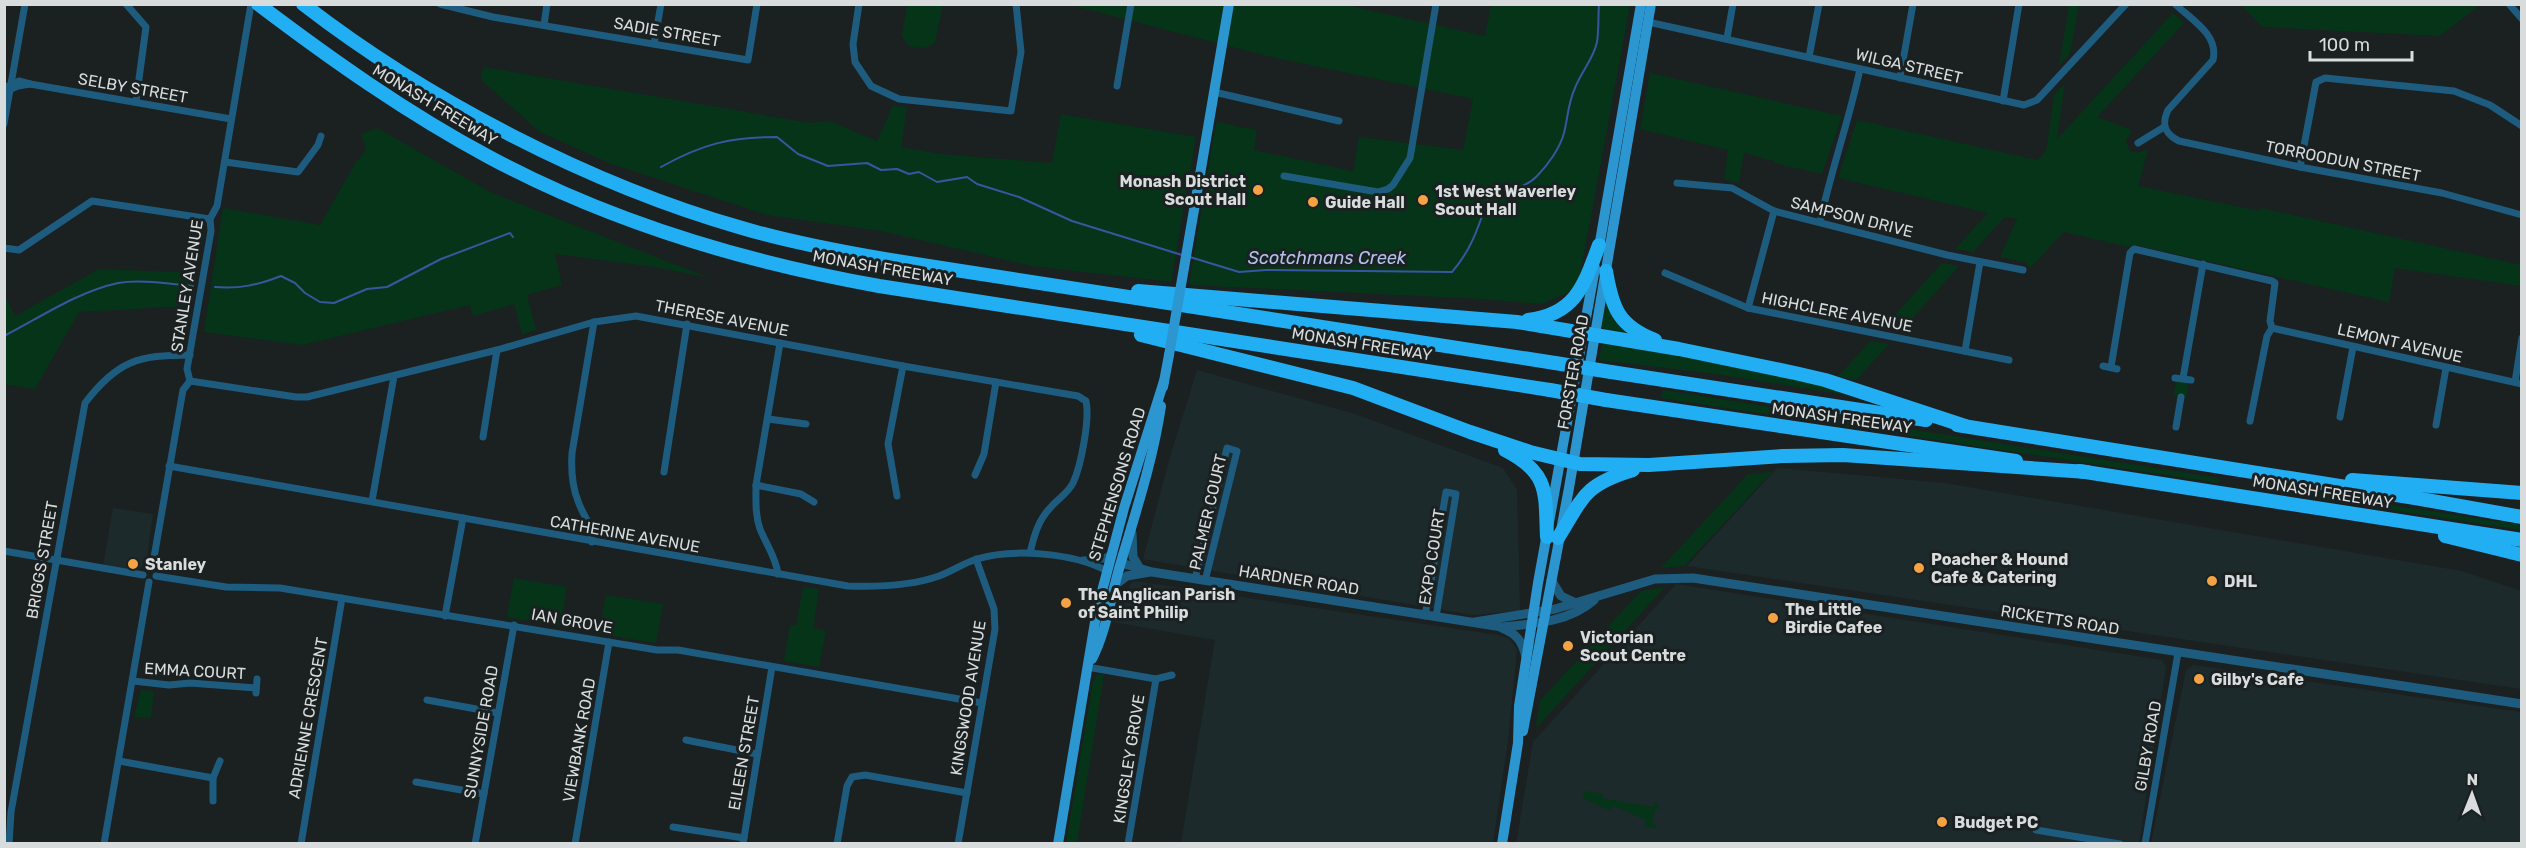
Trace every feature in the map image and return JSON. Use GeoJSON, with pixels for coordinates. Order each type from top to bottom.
{"type":"FeatureCollection","features":[{"type":"Feature","properties":{"kind":"highway","name":"MONASH FREEWAY"},"geometry":{"type":"LineString","coordinates":[[258,4],[383,94],[490,158],[593,206],[701,245],[821,275],[1048,313],[1606,400],[2522,540]]}},
{"type":"Feature","properties":{"kind":"highway","name":"MONASH FREEWAY"},"geometry":{"type":"LineString","coordinates":[[303,4],[384,64],[522,141],[692,213],[743,229],[817,247],[1043,285],[1965,426],[2522,517]]}},
{"type":"Feature","properties":{"kind":"highway"},"geometry":{"type":"LineString","coordinates":[[1517,322],[1546,317],[1572,302],[1584,284],[1599,245]]}},
{"type":"Feature","properties":{"kind":"highway"},"geometry":{"type":"LineString","coordinates":[[1606,271],[1611,299],[1624,322],[1647,337],[1679,349]]}},
{"type":"Feature","properties":{"kind":"highway"},"geometry":{"type":"LineString","coordinates":[[1043,285],[1235,298],[1517,322],[1589,333],[1679,349],[1825,380],[1965,426]]}},
{"type":"Feature","properties":{"kind":"highway"},"geometry":{"type":"LineString","coordinates":[[1048,313],[1353,388],[1470,432],[1567,461],[1609,466],[1762,457],[1843,455],[2087,472]]}},
{"type":"Feature","properties":{"kind":"highway"},"geometry":{"type":"LineString","coordinates":[[1470,432],[1527,463],[1535,472],[1545,490],[1553,538]]}},
{"type":"Feature","properties":{"kind":"highway"},"geometry":{"type":"LineString","coordinates":[[1553,538],[1577,504],[1593,488],[1606,479],[1649,465]]}},
{"type":"Feature","properties":{"kind":"highway"},"geometry":{"type":"LineString","coordinates":[[2239,470],[2522,494]]}},
{"type":"Feature","properties":{"kind":"highway"},"geometry":{"type":"LineString","coordinates":[[2225,494],[2454,538],[2522,555]]}},
{"type":"Feature","properties":{"kind":"main road","name":"STEPHENSONS ROAD"},"geometry":{"type":"LineString","coordinates":[[1087,667],[1100,640],[1158,428],[1164,381],[1229,4]]}},
{"type":"Feature","properties":{"kind":"main road","name":"FORSTER ROAD"},"geometry":{"type":"LineString","coordinates":[[1589,333],[1606,271],[1643,21],[1641,4]]}},
{"type":"Feature","properties":{"kind":"main road","name":"FORSTER ROAD"},"geometry":{"type":"LineString","coordinates":[[1502,843],[1518,743],[1535,673],[1539,618],[1589,333],[1599,245],[1643,21],[1650,4]]}},
{"type":"Feature","properties":{"kind":"main road","name":"STEPHENSONS ROAD"},"geometry":{"type":"LineString","coordinates":[[1058,843],[1092,632],[1111,554],[1164,381]]}},
{"type":"Feature","properties":{"kind":"main road","name":"FORSTER ROAD"},"geometry":{"type":"LineString","coordinates":[[1518,743],[1519,706],[1527,659],[1551,580],[1553,538]]}},
{"type":"Feature","properties":{"kind":"main road"},"geometry":{"type":"LineString","coordinates":[[1107,572],[1121,563]]}},
{"type":"Feature","properties":{"kind":"street"},"geometry":{"type":"LineString","coordinates":[[4,124],[8,88],[25,4]]}},
{"type":"Feature","properties":{"kind":"street"},"geometry":{"type":"LineString","coordinates":[[126,4],[146,27],[136,101]]}},
{"type":"Feature","properties":{"kind":"street","name":"STANLEY AVENUE"},"geometry":{"type":"LineString","coordinates":[[154,572],[183,390],[190,381],[187,369],[211,231],[210,219],[217,206],[251,4]]}},
{"type":"Feature","properties":{"kind":"street"},"geometry":{"type":"LineString","coordinates":[[544,25],[547,4]]}},
{"type":"Feature","properties":{"kind":"street"},"geometry":{"type":"LineString","coordinates":[[654,44],[661,4]]}},
{"type":"Feature","properties":{"kind":"street","name":"SADIE STREET"},"geometry":{"type":"LineString","coordinates":[[441,5],[748,60],[757,4]]}},
{"type":"Feature","properties":{"kind":"street"},"geometry":{"type":"LineString","coordinates":[[859,4],[853,44],[855,62],[864,78],[879,92],[899,99],[925,103],[1011,111],[1021,52],[1016,4]]}},
{"type":"Feature","properties":{"kind":"street"},"geometry":{"type":"LineString","coordinates":[[1117,86],[1131,4]]}},
{"type":"Feature","properties":{"kind":"street"},"geometry":{"type":"LineString","coordinates":[[1284,176],[1378,192],[1393,185],[1410,158],[1436,4]]}},
{"type":"Feature","properties":{"kind":"street"},"geometry":{"type":"LineString","coordinates":[[1727,38],[1733,4]]}},
{"type":"Feature","properties":{"kind":"street"},"geometry":{"type":"LineString","coordinates":[[1809,57],[1819,4]]}},
{"type":"Feature","properties":{"kind":"street"},"geometry":{"type":"LineString","coordinates":[[1900,78],[1913,4]]}},
{"type":"Feature","properties":{"kind":"street"},"geometry":{"type":"LineString","coordinates":[[2003,101],[2019,4]]}},
{"type":"Feature","properties":{"kind":"street","name":"WILGA STREET"},"geometry":{"type":"LineString","coordinates":[[1643,21],[2024,105],[2037,100],[2126,4]]}},
{"type":"Feature","properties":{"kind":"street"},"geometry":{"type":"LineString","coordinates":[[2138,142],[2164,128],[2164,118],[2168,110],[2213,60],[2216,49],[2212,39],[2175,4]]}},
{"type":"Feature","properties":{"kind":"street"},"geometry":{"type":"LineString","coordinates":[[2509,4],[2522,19]]}},
{"type":"Feature","properties":{"kind":"street"},"geometry":{"type":"LineString","coordinates":[[1820,222],[1838,142],[1850,114],[1860,69]]}},
{"type":"Feature","properties":{"kind":"street"},"geometry":{"type":"LineString","coordinates":[[2300,167],[2316,82],[2325,78],[2454,91],[2490,105],[2522,126]]}},
{"type":"Feature","properties":{"kind":"street","name":"SELBY STREET"},"geometry":{"type":"LineString","coordinates":[[8,88],[19,81],[231,119]]}},
{"type":"Feature","properties":{"kind":"street"},"geometry":{"type":"LineString","coordinates":[[1214,92],[1340,121]]}},
{"type":"Feature","properties":{"kind":"street","name":"TORROODUN STREET"},"geometry":{"type":"LineString","coordinates":[[2164,128],[2169,136],[2180,141],[2300,167],[2442,193],[2522,215]]}},
{"type":"Feature","properties":{"kind":"street"},"geometry":{"type":"LineString","coordinates":[[225,162],[298,172],[318,145],[321,136]]}},
{"type":"Feature","properties":{"kind":"street","name":"SAMPSON DRIVE"},"geometry":{"type":"LineString","coordinates":[[1677,183],[1732,188],[1774,211],[1980,262],[2023,270]]}},
{"type":"Feature","properties":{"kind":"street"},"geometry":{"type":"LineString","coordinates":[[4,249],[19,250],[92,201],[210,219]]}},
{"type":"Feature","properties":{"kind":"street"},"geometry":{"type":"LineString","coordinates":[[1748,308],[1774,211]]}},
{"type":"Feature","properties":{"kind":"street"},"geometry":{"type":"LineString","coordinates":[[2110,367],[2130,254],[2134,249],[2271,280],[2275,283],[2270,321],[2272,328],[2267,336],[2250,421]]}},
{"type":"Feature","properties":{"kind":"street"},"geometry":{"type":"LineString","coordinates":[[1965,351],[1980,262]]}},
{"type":"Feature","properties":{"kind":"street"},"geometry":{"type":"LineString","coordinates":[[2183,379],[2203,264]]}},
{"type":"Feature","properties":{"kind":"street","name":"HIGHCLERE AVENUE"},"geometry":{"type":"LineString","coordinates":[[1665,273],[1748,308],[2009,360]]}},
{"type":"Feature","properties":{"kind":"street","name":"THERESE AVENUE"},"geometry":{"type":"LineString","coordinates":[[190,381],[307,397],[497,350],[594,322],[636,316],[687,324],[780,344],[1078,396],[1086,401],[1088,410],[1078,466],[1072,484],[1041,520],[1034,534],[1030,553]]}},
{"type":"Feature","properties":{"kind":"street"},"geometry":{"type":"LineString","coordinates":[[592,542],[593,530],[578,502],[572,469],[572,453],[594,322]]}},
{"type":"Feature","properties":{"kind":"street"},"geometry":{"type":"LineString","coordinates":[[664,472],[687,324]]}},
{"type":"Feature","properties":{"kind":"street","name":"LEMONT AVENUE"},"geometry":{"type":"LineString","coordinates":[[2272,328],[2518,383]]}},
{"type":"Feature","properties":{"kind":"street"},"geometry":{"type":"LineString","coordinates":[[2518,383],[2522,339]]}},
{"type":"Feature","properties":{"kind":"street"},"geometry":{"type":"LineString","coordinates":[[778,574],[777,563],[759,526],[756,485],[780,344]]}},
{"type":"Feature","properties":{"kind":"street"},"geometry":{"type":"LineString","coordinates":[[2340,417],[2353,346]]}},
{"type":"Feature","properties":{"kind":"street"},"geometry":{"type":"LineString","coordinates":[[483,437],[497,350]]}},
{"type":"Feature","properties":{"kind":"street","name":"BRIGGS STREET"},"geometry":{"type":"LineString","coordinates":[[9,843],[11,812],[85,403],[101,381],[128,363],[155,355],[190,355]]}},
{"type":"Feature","properties":{"kind":"street"},"geometry":{"type":"LineString","coordinates":[[897,496],[888,444],[903,366]]}},
{"type":"Feature","properties":{"kind":"street"},"geometry":{"type":"LineString","coordinates":[[2436,425],[2446,368]]}},
{"type":"Feature","properties":{"kind":"street"},"geometry":{"type":"LineString","coordinates":[[372,501],[394,376]]}},
{"type":"Feature","properties":{"kind":"street"},"geometry":{"type":"LineString","coordinates":[[975,475],[984,454],[996,382]]}},
{"type":"Feature","properties":{"kind":"street"},"geometry":{"type":"LineString","coordinates":[[2176,427],[2181,398]]}},
{"type":"Feature","properties":{"kind":"street"},"geometry":{"type":"LineString","coordinates":[[768,418],[806,424]]}},
{"type":"Feature","properties":{"kind":"street","name":"PALMER COURT"},"geometry":{"type":"LineString","coordinates":[[1227,448],[1237,451],[1224,503],[1200,580],[1214,500],[1227,448]]}},
{"type":"Feature","properties":{"kind":"street","name":"CATHERINE AVENUE"},"geometry":{"type":"LineString","coordinates":[[170,466],[848,586],[878,587],[938,576],[976,559],[1006,553],[1030,553],[1075,560],[1102,559],[1111,554]]}},
{"type":"Feature","properties":{"kind":"street"},"geometry":{"type":"LineString","coordinates":[[756,485],[801,494],[814,502]]}},
{"type":"Feature","properties":{"kind":"street","name":"EXPO COURT"},"geometry":{"type":"LineString","coordinates":[[1425,616],[1446,492],[1456,494],[1436,617]]}},
{"type":"Feature","properties":{"kind":"street"},"geometry":{"type":"LineString","coordinates":[[1214,500],[1224,503]]}},
{"type":"Feature","properties":{"kind":"street"},"geometry":{"type":"LineString","coordinates":[[445,616],[463,518]]}},
{"type":"Feature","properties":{"kind":"street"},"geometry":{"type":"LineString","coordinates":[[1131,530],[1133,557],[1139,567]]}},
{"type":"Feature","properties":{"kind":"street"},"geometry":{"type":"LineString","coordinates":[[1437,549],[1447,550]]}},
{"type":"Feature","properties":{"kind":"street"},"geometry":{"type":"LineString","coordinates":[[4,551],[143,575],[149,582]]}},
{"type":"Feature","properties":{"kind":"street","name":"KINGSWOOD AVENUE"},"geometry":{"type":"LineString","coordinates":[[958,843],[995,629],[994,609],[976,559]]}},
{"type":"Feature","properties":{"kind":"street","name":"CATHERINE AVENUE"},"geometry":{"type":"LineString","coordinates":[[1075,560],[1107,572]]}},
{"type":"Feature","properties":{"kind":"street","name":"HARDNER ROAD"},"geometry":{"type":"LineString","coordinates":[[1121,563],[1152,572],[1502,627],[1539,618]]}},
{"type":"Feature","properties":{"kind":"street"},"geometry":{"type":"LineString","coordinates":[[143,575],[147,570],[154,572],[155,579],[149,582]]}},
{"type":"Feature","properties":{"kind":"street","name":"IAN GROVE"},"geometry":{"type":"LineString","coordinates":[[154,572],[226,587],[280,588],[657,650],[678,650],[982,703]]}},
{"type":"Feature","properties":{"kind":"street"},"geometry":{"type":"LineString","coordinates":[[1115,585],[1129,575],[1152,572]]}},
{"type":"Feature","properties":{"kind":"street","name":"RICKETTS ROAD"},"geometry":{"type":"LineString","coordinates":[[1539,618],[1638,582],[1693,578],[2522,704]]}},
{"type":"Feature","properties":{"kind":"street"},"geometry":{"type":"LineString","coordinates":[[1551,580],[1561,596],[1576,603]]}},
{"type":"Feature","properties":{"kind":"street"},"geometry":{"type":"LineString","coordinates":[[104,843],[149,582]]}},
{"type":"Feature","properties":{"kind":"street","name":"ADRIENNE CRESCENT"},"geometry":{"type":"LineString","coordinates":[[301,843],[342,598]]}},
{"type":"Feature","properties":{"kind":"street","name":"RICKETTS ROAD"},"geometry":{"type":"LineString","coordinates":[[1539,618],[1570,615],[1585,608],[1596,598]]}},
{"type":"Feature","properties":{"kind":"street","name":"HARDNER ROAD"},"geometry":{"type":"LineString","coordinates":[[1475,622],[1539,618]]}},
{"type":"Feature","properties":{"kind":"street","name":"SUNNYSIDE ROAD"},"geometry":{"type":"LineString","coordinates":[[475,843],[514,625]]}},
{"type":"Feature","properties":{"kind":"street"},"geometry":{"type":"LineString","coordinates":[[1502,627],[1518,636],[1527,659]]}},
{"type":"Feature","properties":{"kind":"street","name":"VIEWBANK ROAD"},"geometry":{"type":"LineString","coordinates":[[574,843],[609,642]]}},
{"type":"Feature","properties":{"kind":"street","name":"GILBY ROAD"},"geometry":{"type":"LineString","coordinates":[[2145,843],[2178,653]]}},
{"type":"Feature","properties":{"kind":"street","name":"EILEEN STREET"},"geometry":{"type":"LineString","coordinates":[[743,841],[772,667]]}},
{"type":"Feature","properties":{"kind":"street","name":"KINGSLEY GROVE"},"geometry":{"type":"LineString","coordinates":[[1087,667],[1156,679],[1172,675]]}},
{"type":"Feature","properties":{"kind":"street","name":"EMMA COURT"},"geometry":{"type":"LineString","coordinates":[[132,681],[169,685],[190,683],[256,690],[258,679]]}},
{"type":"Feature","properties":{"kind":"street","name":"KINGSLEY GROVE"},"geometry":{"type":"LineString","coordinates":[[1128,843],[1156,679]]}},
{"type":"Feature","properties":{"kind":"street"},"geometry":{"type":"LineString","coordinates":[[427,700],[498,713]]}},
{"type":"Feature","properties":{"kind":"street"},"geometry":{"type":"LineString","coordinates":[[686,740],[757,754]]}},
{"type":"Feature","properties":{"kind":"street"},"geometry":{"type":"LineString","coordinates":[[119,761],[213,778]]}},
{"type":"Feature","properties":{"kind":"street"},"geometry":{"type":"LineString","coordinates":[[213,801],[213,778],[220,761]]}},
{"type":"Feature","properties":{"kind":"street"},"geometry":{"type":"LineString","coordinates":[[837,843],[847,786],[852,777],[865,775],[967,793]]}},
{"type":"Feature","properties":{"kind":"street"},"geometry":{"type":"LineString","coordinates":[[416,782],[484,795]]}},
{"type":"Feature","properties":{"kind":"street"},"geometry":{"type":"LineString","coordinates":[[673,827],[743,841]]}},
{"type":"Feature","properties":{"kind":"street"},"geometry":{"type":"LineString","coordinates":[[2036,830],[2120,843]]}},
{"type":"Feature","properties":{"kind":"shaded area"},"geometry":{"type":"Polygon","coordinates":[[[1197,370],[1355,414],[1503,468],[1517,490],[1520,611],[1473,615],[1143,559],[1170,457],[1197,370]]]}},
{"type":"Feature","properties":{"kind":"shaded area"},"geometry":{"type":"Polygon","coordinates":[[[1777,468],[1945,483],[2462,571],[2521,591],[2521,689],[1687,566],[1777,468]]]}},
{"type":"Feature","properties":{"kind":"shaded area"},"geometry":{"type":"Polygon","coordinates":[[[113,508],[153,514],[146,563],[136,571],[103,566],[113,508]]]}},
{"type":"Feature","properties":{"kind":"shaded area"},"geometry":{"type":"Polygon","coordinates":[[[1134,581],[1498,635],[1510,639],[1517,650],[1508,741],[1493,843],[1181,843],[1215,640],[1112,622],[1134,581]]]}},
{"type":"Feature","properties":{"kind":"shaded area"},"geometry":{"type":"Polygon","coordinates":[[[1676,584],[2162,660],[2166,667],[2139,843],[1516,844],[1533,742],[1676,584]]]}},
{"type":"Feature","properties":{"kind":"shaded area"},"geometry":{"type":"Polygon","coordinates":[[[2193,665],[2521,712],[2521,843],[2151,843],[2186,670],[2193,665]]]}},
{"type":"Feature","properties":{"kind":"green space"},"geometry":{"type":"Polygon","coordinates":[[[907,4],[943,5],[935,43],[925,48],[908,46],[902,36],[907,4]]]}},
{"type":"Feature","properties":{"kind":"green space"},"geometry":{"type":"Polygon","coordinates":[[[1070,5],[1345,5],[1485,36],[1491,5],[1630,5],[1577,282],[1569,292],[1542,304],[1189,285],[1216,122],[1257,130],[1254,150],[1353,171],[1359,137],[1463,150],[1473,99],[1271,57],[1070,5]]]}},
{"type":"Feature","properties":{"kind":"green space"},"geometry":{"type":"Polygon","coordinates":[[[2069,5],[2079,5],[2070,53],[2059,66],[2069,5]]]}},
{"type":"Feature","properties":{"kind":"green space"},"geometry":{"type":"Polygon","coordinates":[[[2241,5],[2480,5],[2440,36],[2263,27],[2241,5]]]}},
{"type":"Feature","properties":{"kind":"green space"},"geometry":{"type":"Polygon","coordinates":[[[2173,13],[2184,23],[2097,117],[2132,130],[2126,141],[2129,150],[2136,153],[2148,150],[2138,186],[2260,211],[2261,208],[2521,265],[2521,286],[2395,268],[2389,302],[2135,245],[2128,247],[2064,232],[2030,268],[2025,262],[2000,257],[2017,219],[2005,217],[1973,252],[1955,249],[1988,213],[1838,178],[1857,120],[2037,160],[2046,151],[2054,95],[2065,83],[2057,139],[2173,13]]]}},
{"type":"Feature","properties":{"kind":"green space"},"geometry":{"type":"Polygon","coordinates":[[[483,67],[810,123],[830,121],[877,141],[893,105],[907,108],[901,147],[940,154],[1052,163],[1061,114],[1196,137],[1171,282],[1032,266],[881,231],[767,215],[609,163],[540,132],[481,80],[483,67]]]}},
{"type":"Feature","properties":{"kind":"green space"},"geometry":{"type":"Polygon","coordinates":[[[1650,73],[1842,116],[1822,174],[1774,163],[1774,161],[1744,153],[1739,183],[1724,179],[1728,150],[1640,129],[1650,73]]]}},
{"type":"Feature","properties":{"kind":"green space"},"geometry":{"type":"Polygon","coordinates":[[[377,128],[492,193],[710,278],[654,267],[555,254],[562,285],[527,295],[536,330],[522,334],[514,304],[473,316],[470,305],[302,345],[204,332],[223,208],[320,225],[356,162],[366,150],[361,134],[377,128]]]}},
{"type":"Feature","properties":{"kind":"green space"},"geometry":{"type":"Polygon","coordinates":[[[1942,263],[1959,266],[1901,331],[1884,327],[1942,263]]]}},
{"type":"Feature","properties":{"kind":"green space"},"geometry":{"type":"Polygon","coordinates":[[[99,269],[197,273],[189,306],[79,312],[35,389],[5,384],[5,296],[15,316],[99,269]]]}},
{"type":"Feature","properties":{"kind":"green space"},"geometry":{"type":"Polygon","coordinates":[[[1606,304],[1634,336],[1605,330],[1601,325],[1606,304]]]}},
{"type":"Feature","properties":{"kind":"green space"},"geometry":{"type":"Polygon","coordinates":[[[1603,341],[1812,381],[1856,396],[1708,373],[1599,360],[1603,341]]]}},
{"type":"Feature","properties":{"kind":"green space"},"geometry":{"type":"Polygon","coordinates":[[[1871,341],[1889,344],[1856,380],[1838,376],[1871,341]]]}},
{"type":"Feature","properties":{"kind":"green space"},"geometry":{"type":"Polygon","coordinates":[[[2177,380],[2188,381],[2187,397],[2173,396],[2177,380]]]}},
{"type":"Feature","properties":{"kind":"green space"},"geometry":{"type":"Polygon","coordinates":[[[1663,390],[2219,478],[2218,483],[1661,398],[1663,390]]]}},
{"type":"Feature","properties":{"kind":"green space"},"geometry":{"type":"Polygon","coordinates":[[[1772,472],[1684,566],[1661,568],[1748,474],[1772,472]]]}},
{"type":"Feature","properties":{"kind":"green space"},"geometry":{"type":"Polygon","coordinates":[[[2276,487],[2521,525],[2521,530],[2275,492],[2276,487]]]}},
{"type":"Feature","properties":{"kind":"green space"},"geometry":{"type":"Polygon","coordinates":[[[514,578],[567,587],[560,626],[507,617],[514,578]]]}},
{"type":"Feature","properties":{"kind":"green space"},"geometry":{"type":"Polygon","coordinates":[[[803,587],[819,589],[813,628],[826,631],[819,667],[784,661],[790,625],[796,625],[803,587]]]}},
{"type":"Feature","properties":{"kind":"green space"},"geometry":{"type":"Polygon","coordinates":[[[1665,587],[1536,728],[1540,701],[1641,591],[1665,587]]]}},
{"type":"Feature","properties":{"kind":"green space"},"geometry":{"type":"Polygon","coordinates":[[[606,595],[663,604],[656,643],[599,634],[606,595]]]}},
{"type":"Feature","properties":{"kind":"green space"},"geometry":{"type":"Polygon","coordinates":[[[1104,674],[1077,843],[1066,843],[1093,682],[1097,675],[1104,674]]]}},
{"type":"Feature","properties":{"kind":"green space"},"geometry":{"type":"Polygon","coordinates":[[[141,690],[154,691],[151,718],[134,717],[141,690]]]}},
{"type":"Feature","properties":{"kind":"green space"},"geometry":{"type":"Polygon","coordinates":[[[1586,791],[1603,794],[1602,798],[1654,807],[1655,802],[1658,803],[1660,809],[1655,809],[1652,824],[1657,825],[1656,829],[1644,826],[1646,820],[1613,806],[1611,811],[1584,799],[1583,793],[1586,791]]]}},
{"type":"Feature","properties":{"kind":"waterway","name":"Scotchmans Creek"},"geometry":{"type":"LineString","coordinates":[[1190,257],[1239,272],[1266,270],[1452,272],[1471,244],[1490,193],[1527,184],[1545,167],[1557,150],[1564,133],[1573,94],[1597,42],[1599,4]]}},
{"type":"Feature","properties":{"kind":"waterway","name":"Scotchmans Creek"},"geometry":{"type":"LineString","coordinates":[[661,167],[703,147],[717,143],[745,138],[777,137],[798,154],[828,166],[867,163],[881,170],[897,169],[909,174],[919,172],[937,182],[967,177],[977,184],[1019,197],[1072,221],[1182,255]]}},
{"type":"Feature","properties":{"kind":"waterway","name":"Scotchmans Creek"},"geometry":{"type":"LineString","coordinates":[[215,287],[249,286],[281,276],[295,283],[305,293],[320,302],[334,303],[367,289],[387,287],[441,259],[510,233],[513,237]]}},
{"type":"Feature","properties":{"kind":"waterway","name":"Scotchmans Creek"},"geometry":{"type":"LineString","coordinates":[[4,336],[88,292],[118,283],[146,282],[193,286]]}},
{"type":"Feature","properties":{"kind":"place","name":"Monash District Scout Hall"},"geometry":{"type":"Point","coordinates":[1258,190]}},
{"type":"Feature","properties":{"kind":"place","name":"1st West Waverley Scout Hall"},"geometry":{"type":"Point","coordinates":[1423,200]}},
{"type":"Feature","properties":{"kind":"place","name":"Guide Hall"},"geometry":{"type":"Point","coordinates":[1313,202]}},
{"type":"Feature","properties":{"kind":"place","name":"Stanley"},"geometry":{"type":"Point","coordinates":[133,564]}},
{"type":"Feature","properties":{"kind":"place","name":"Poacher & Hound Cafe & Catering"},"geometry":{"type":"Point","coordinates":[1919,568]}},
{"type":"Feature","properties":{"kind":"place","name":"DHL"},"geometry":{"type":"Point","coordinates":[2212,581]}},
{"type":"Feature","properties":{"kind":"place","name":"The Anglican Parish of Saint Philip"},"geometry":{"type":"Point","coordinates":[1066,603]}},
{"type":"Feature","properties":{"kind":"place","name":"The Little Birdie Cafee"},"geometry":{"type":"Point","coordinates":[1773,618]}},
{"type":"Feature","properties":{"kind":"place","name":"Victorian Scout Centre"},"geometry":{"type":"Point","coordinates":[1568,646]}},
{"type":"Feature","properties":{"kind":"place","name":"Gilby's Cafe"},"geometry":{"type":"Point","coordinates":[2199,679]}},
{"type":"Feature","properties":{"kind":"place","name":"Budget PC"},"geometry":{"type":"Point","coordinates":[1942,822]}}]}
